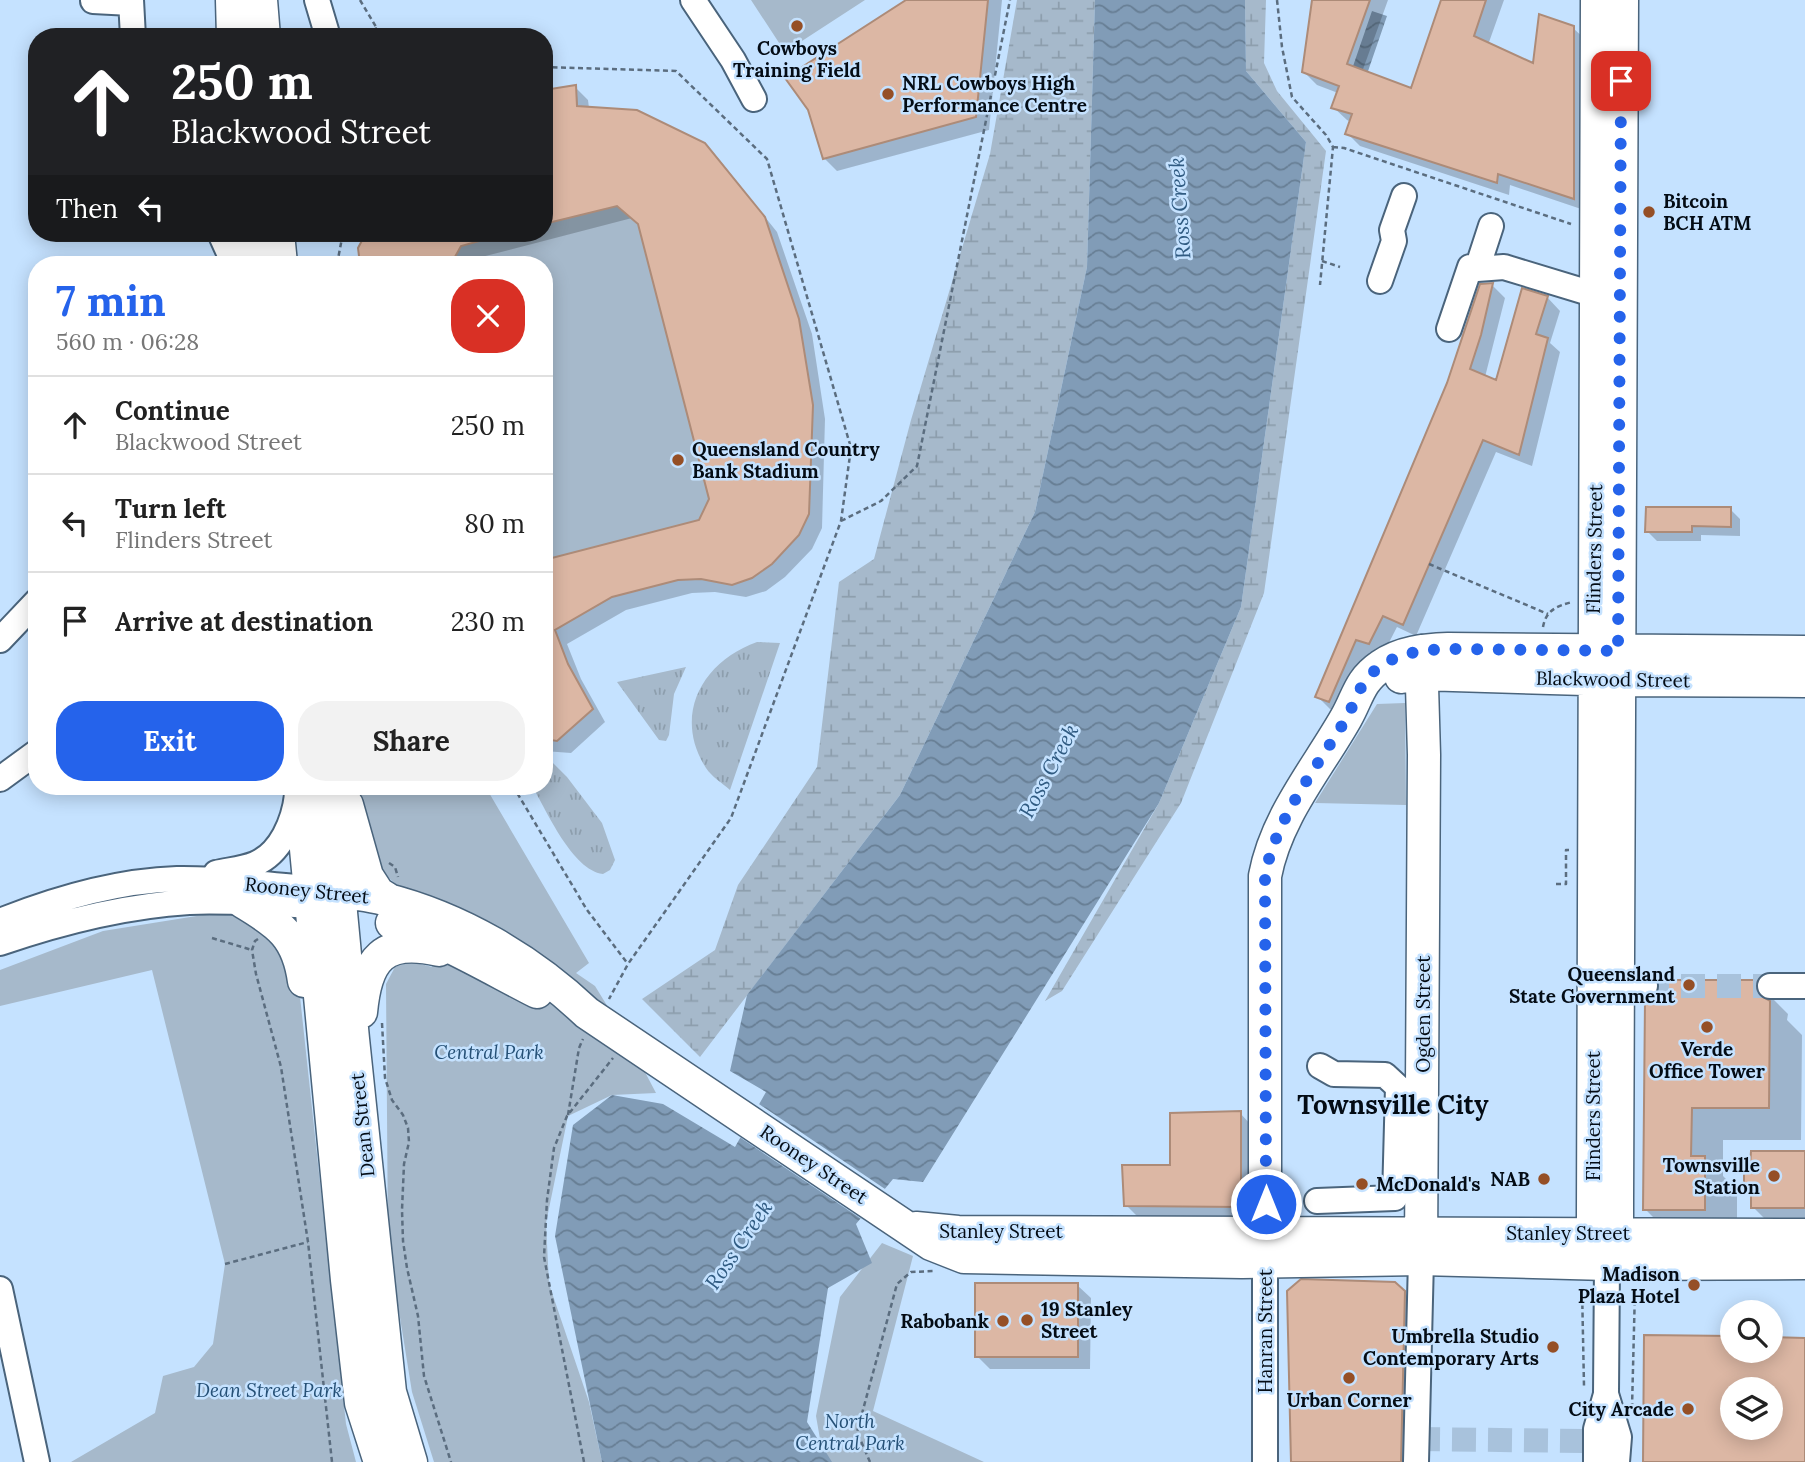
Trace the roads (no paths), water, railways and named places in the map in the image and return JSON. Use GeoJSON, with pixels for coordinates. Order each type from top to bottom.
{"type":"FeatureCollection","features":[{"type":"Feature","properties":{"kind":"main road"},"geometry":{"type":"LineString","coordinates":[[232,0],[233,28]]}},
{"type":"Feature","properties":{"kind":"main road"},"geometry":{"type":"LineString","coordinates":[[261,0],[263,28]]}},
{"type":"Feature","properties":{"kind":"main road","name":"Flinders Street"},"geometry":{"type":"LineString","coordinates":[[1597,0],[1596,295],[1606,665],[1631,986],[1605,1233]]}},
{"type":"Feature","properties":{"kind":"main road","name":"Flinders Street"},"geometry":{"type":"LineString","coordinates":[[1607,1264],[1606,665],[1622,0]]}},
{"type":"Feature","properties":{"kind":"main road","name":"Blackwood Street"},"geometry":{"type":"LineString","coordinates":[[1421,662],[1448,649],[1805,681]]}},
{"type":"Feature","properties":{"kind":"main road","name":"Blackwood Street"},"geometry":{"type":"LineString","coordinates":[[1606,665],[1805,652]]}},
{"type":"Feature","properties":{"kind":"main road","name":"Hanran Street"},"geometry":{"type":"LineString","coordinates":[[1266,1247],[1265,876],[1269,854],[1299,793],[1347,716],[1361,684],[1396,657],[1421,662]]}},
{"type":"Feature","properties":{"kind":"main road","name":"Ogden Street"},"geometry":{"type":"LineString","coordinates":[[1421,662],[1424,755],[1421,1245]]}},
{"type":"Feature","properties":{"kind":"main road","name":"Dean Street"},"geometry":{"type":"LineString","coordinates":[[301,795],[326,899],[359,1102],[390,1392],[411,1462]]}},
{"type":"Feature","properties":{"kind":"main road","name":"Dean Street"},"geometry":{"type":"LineString","coordinates":[[330,795],[326,899],[326,1070],[361,1403],[380,1462]]}},
{"type":"Feature","properties":{"kind":"main road"},"geometry":{"type":"LineString","coordinates":[[346,795],[348,814],[367,876],[378,893],[389,900]]}},
{"type":"Feature","properties":{"kind":"main road","name":"Rooney Street"},"geometry":{"type":"LineString","coordinates":[[326,899],[389,900],[439,918],[506,950],[551,980],[594,1016],[901,1223]]}},
{"type":"Feature","properties":{"kind":"main road","name":"Rooney Street"},"geometry":{"type":"LineString","coordinates":[[326,899],[407,928],[547,997],[594,1016]]}},
{"type":"Feature","properties":{"kind":"main road"},"geometry":{"type":"LineString","coordinates":[[243,902],[283,930],[296,946],[302,962],[308,1007],[326,1070]]}},
{"type":"Feature","properties":{"kind":"main road"},"geometry":{"type":"LineString","coordinates":[[359,1102],[363,992],[368,973],[376,959],[392,949],[407,946],[425,947],[474,959]]}},
{"type":"Feature","properties":{"kind":"main road","name":"Stanley Street"},"geometry":{"type":"LineString","coordinates":[[901,1223],[979,1245],[1266,1247],[1421,1245],[1605,1233],[1805,1235]]}},
{"type":"Feature","properties":{"kind":"main road","name":"Stanley Street"},"geometry":{"type":"LineString","coordinates":[[1421,1245],[1607,1264],[1805,1263]]}},
{"type":"Feature","properties":{"kind":"street"},"geometry":{"type":"LineString","coordinates":[[317,0],[325,28]]}},
{"type":"Feature","properties":{"kind":"street"},"geometry":{"type":"LineString","coordinates":[[693,0],[727,50],[754,99]]}},
{"type":"Feature","properties":{"kind":"street"},"geometry":{"type":"LineString","coordinates":[[93,1],[131,2],[132,28]]}},
{"type":"Feature","properties":{"kind":"street"},"geometry":{"type":"LineString","coordinates":[[1380,281],[1394,241],[1392,230],[1404,196]]}},
{"type":"Feature","properties":{"kind":"street"},"geometry":{"type":"LineString","coordinates":[[1449,329],[1491,226]]}},
{"type":"Feature","properties":{"kind":"street"},"geometry":{"type":"LineString","coordinates":[[1473,268],[1504,267],[1596,295]]}},
{"type":"Feature","properties":{"kind":"street"},"geometry":{"type":"LineString","coordinates":[[0,640],[28,610]]}},
{"type":"Feature","properties":{"kind":"street"},"geometry":{"type":"LineString","coordinates":[[0,779],[28,759]]}},
{"type":"Feature","properties":{"kind":"street"},"geometry":{"type":"LineString","coordinates":[[181,879],[248,866],[264,859],[279,845],[291,820],[297,795]]}},
{"type":"Feature","properties":{"kind":"street","name":"Rooney Street"},"geometry":{"type":"LineString","coordinates":[[0,943],[53,914],[132,884],[181,879],[326,899]]}},
{"type":"Feature","properties":{"kind":"street","name":"Rooney Street"},"geometry":{"type":"LineString","coordinates":[[0,921],[176,903],[326,899]]}},
{"type":"Feature","properties":{"kind":"street"},"geometry":{"type":"LineString","coordinates":[[1770,986],[1805,986]]}},
{"type":"Feature","properties":{"kind":"street"},"geometry":{"type":"LineString","coordinates":[[1317,1200],[1395,1198],[1398,1087]]}},
{"type":"Feature","properties":{"kind":"street","name":"Ogden Street"},"geometry":{"type":"LineString","coordinates":[[1416,1462],[1421,1245]]}},
{"type":"Feature","properties":{"kind":"street","name":"Hanran Street"},"geometry":{"type":"LineString","coordinates":[[1265,1462],[1266,1247]]}},
{"type":"Feature","properties":{"kind":"street","name":"Flinders Street"},"geometry":{"type":"LineString","coordinates":[[1597,1462],[1595,1392],[1607,1264]]}},
{"type":"Feature","properties":{"kind":"street"},"geometry":{"type":"LineString","coordinates":[[0,1289],[37,1462]]}},
{"type":"Feature","properties":{"kind":"street","name":"Flinders Street"},"geometry":{"type":"LineString","coordinates":[[1595,1392],[1619,1437],[1617,1462]]}},
{"type":"Feature","properties":{"kind":"water","name":"Ross Creek"},"geometry":{"type":"Polygon","coordinates":[[[1095,0],[1245,0],[1246,71],[1306,142],[1241,607],[1159,803],[923,1182],[893,1179],[856,1224],[872,1263],[828,1288],[807,1422],[832,1462],[602,1462],[555,1236],[573,1125],[612,1095],[663,1104],[735,1147],[766,1092],[730,1071],[747,995],[900,795],[1035,512],[1087,267],[1095,0]]]}},
{"type":"Feature","properties":{"kind":"water"},"geometry":{"type":"Polygon","coordinates":[[[1372,11],[1387,16],[1366,77],[1351,72],[1372,11]]]}},
{"type":"Feature","properties":{"kind":"tunnel"},"geometry":{"type":"LineString","coordinates":[[1645,986],[1770,986]]}},
{"type":"Feature","properties":{"kind":"tunnel"},"geometry":{"type":"LineString","coordinates":[[1416,1439],[1584,1441]]}},
{"type":"Feature","properties":{"kind":"place","name":"Cowboys Training Field"},"geometry":{"type":"Point","coordinates":[797,26]}},
{"type":"Feature","properties":{"kind":"place","name":"NRL Cowboys High Performance Centre"},"geometry":{"type":"Point","coordinates":[888,94]}},
{"type":"Feature","properties":{"kind":"place","name":"Bitcoin BCH ATM"},"geometry":{"type":"Point","coordinates":[1649,212]}},
{"type":"Feature","properties":{"kind":"place","name":"Queensland Country Bank Stadium"},"geometry":{"type":"Point","coordinates":[678,460]}},
{"type":"Feature","properties":{"kind":"place","name":"Queensland State Government"},"geometry":{"type":"Point","coordinates":[1689,985]}},
{"type":"Feature","properties":{"kind":"place","name":"Verde Office Tower"},"geometry":{"type":"Point","coordinates":[1707,1027]}},
{"type":"Feature","properties":{"kind":"place","name":"Townsville Station"},"geometry":{"type":"Point","coordinates":[1774,1176]}},
{"type":"Feature","properties":{"kind":"place","name":"NAB"},"geometry":{"type":"Point","coordinates":[1544,1179]}},
{"type":"Feature","properties":{"kind":"place","name":"McDonald's"},"geometry":{"type":"Point","coordinates":[1362,1184]}},
{"type":"Feature","properties":{"kind":"place","name":"Madison Plaza Hotel"},"geometry":{"type":"Point","coordinates":[1694,1285]}},
{"type":"Feature","properties":{"kind":"place","name":"19 Stanley Street"},"geometry":{"type":"Point","coordinates":[1027,1320]}},
{"type":"Feature","properties":{"kind":"place","name":"Rabobank"},"geometry":{"type":"Point","coordinates":[1003,1321]}},
{"type":"Feature","properties":{"kind":"place","name":"Umbrella Studio Contemporary Arts"},"geometry":{"type":"Point","coordinates":[1553,1347]}},
{"type":"Feature","properties":{"kind":"place","name":"Urban Corner"},"geometry":{"type":"Point","coordinates":[1349,1378]}},
{"type":"Feature","properties":{"kind":"place","name":"City Arcade"},"geometry":{"type":"Point","coordinates":[1688,1409]}},
{"type":"Feature","properties":{"kind":"district","name":"Townsville City"},"geometry":{"type":"Point","coordinates":[1393,1105]}},
{"type":"Feature","properties":{"kind":"park label","name":"Central Park"},"geometry":{"type":"Point","coordinates":[489,1052]}},
{"type":"Feature","properties":{"kind":"park label","name":"Dean Street Park"},"geometry":{"type":"Point","coordinates":[269,1390]}},
{"type":"Feature","properties":{"kind":"park label","name":"North Central Park"},"geometry":{"type":"Point","coordinates":[850,1432]}}]}
